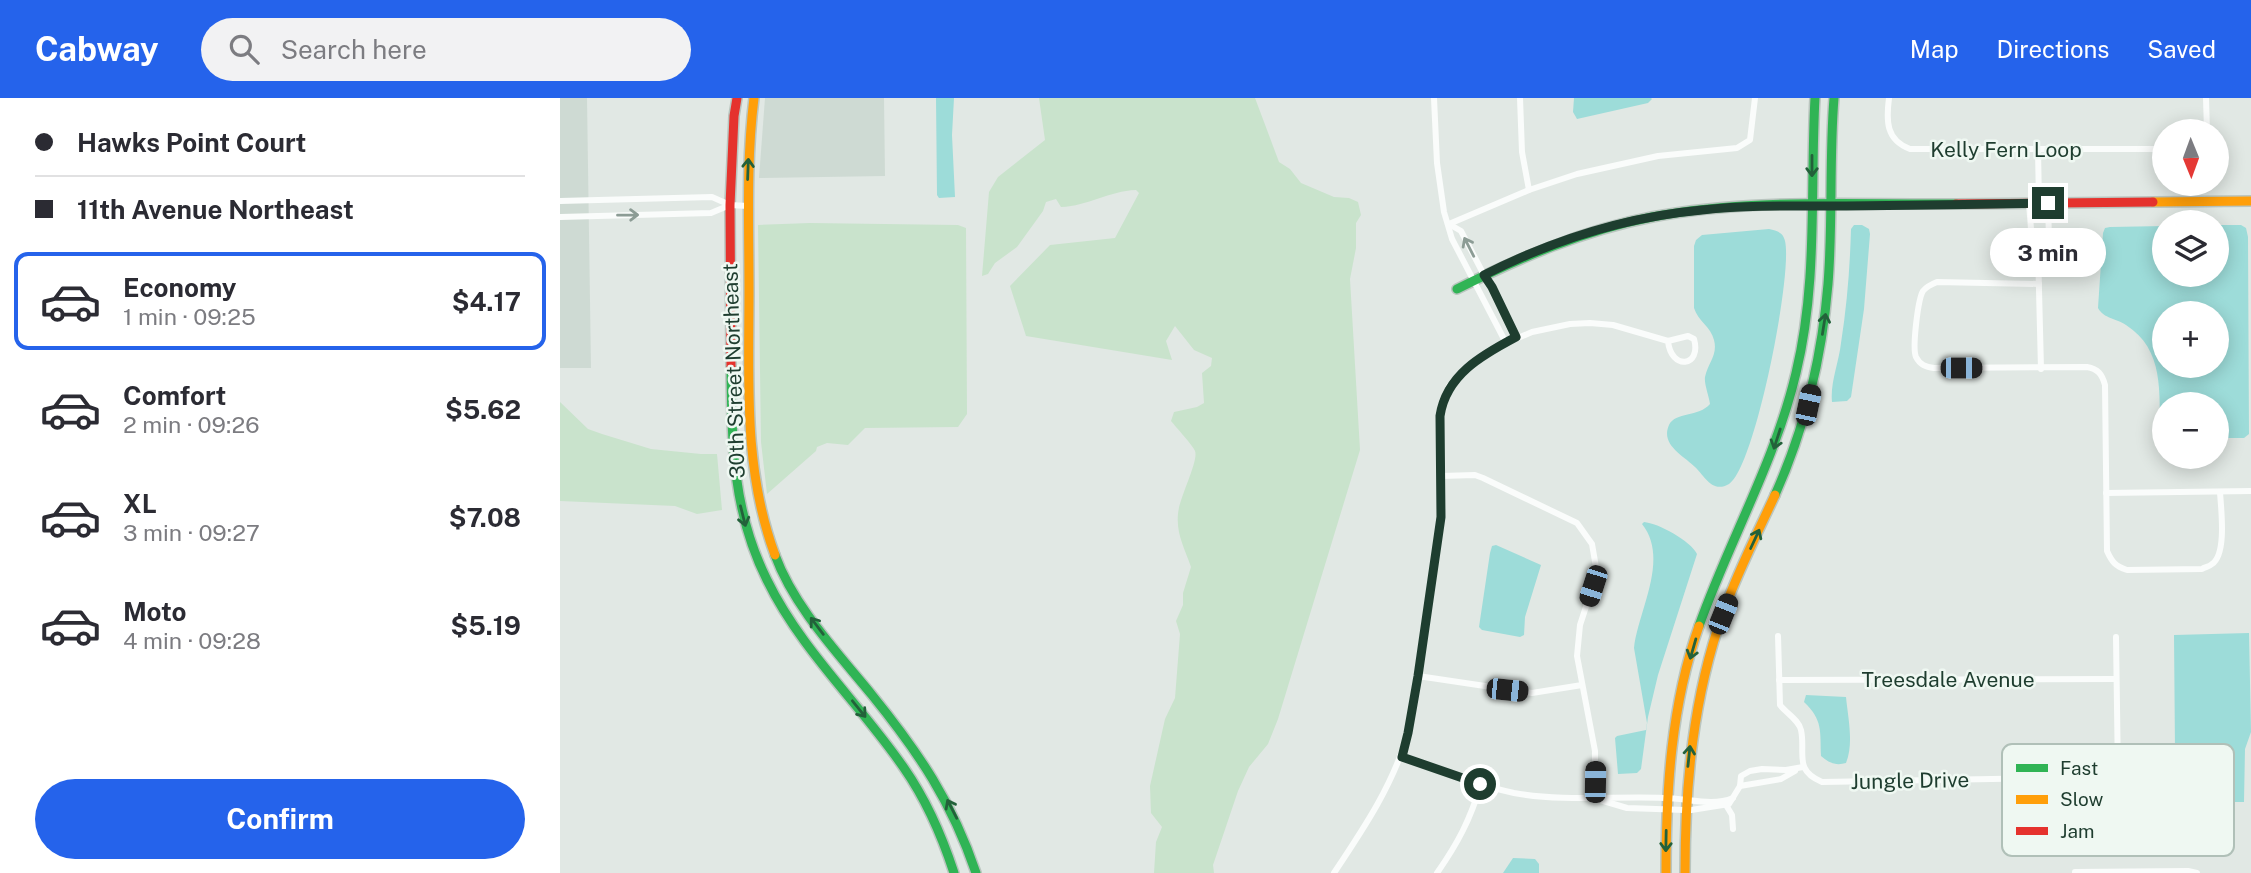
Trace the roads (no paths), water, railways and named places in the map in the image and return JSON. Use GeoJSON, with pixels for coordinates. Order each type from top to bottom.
{"type":"FeatureCollection","features":[{"type":"Feature","properties":{"kind":"street","name":"30th Street Northeast"},"geometry":{"type":"LineString","coordinates":[[737,98],[730,205],[733,451],[735,480],[744,520],[768,583],[786,615],[911,775],[930,806],[954,873]]}},
{"type":"Feature","properties":{"kind":"street","name":"30th Street Northeast"},"geometry":{"type":"LineString","coordinates":[[754,98],[749,149],[748,206],[750,440],[757,499],[765,529],[796,596],[927,766],[959,824],[975,873]]}},
{"type":"Feature","properties":{"kind":"street"},"geometry":{"type":"LineString","coordinates":[[1434,98],[1437,163],[1444,212],[1452,239],[1506,343]]}},
{"type":"Feature","properties":{"kind":"street"},"geometry":{"type":"LineString","coordinates":[[1520,98],[1522,152],[1529,190]]}},
{"type":"Feature","properties":{"kind":"street"},"geometry":{"type":"LineString","coordinates":[[1449,224],[1529,190],[1577,174],[1657,156],[1737,148],[1750,140],[1755,98]]}},
{"type":"Feature","properties":{"kind":"street"},"geometry":{"type":"LineString","coordinates":[[1666,873],[1667,798],[1684,681],[1706,605],[1758,491],[1790,400],[1802,346],[1808,309],[1815,98]]}},
{"type":"Feature","properties":{"kind":"street"},"geometry":{"type":"LineString","coordinates":[[1685,873],[1685,799],[1690,744],[1710,654],[1737,579],[1793,452],[1808,405],[1826,309],[1834,98]]}},
{"type":"Feature","properties":{"kind":"street","name":"Kelly Fern Loop"},"geometry":{"type":"LineString","coordinates":[[1889,98],[1889,132],[1894,140],[1910,149],[2152,149]]}},
{"type":"Feature","properties":{"kind":"street"},"geometry":{"type":"LineString","coordinates":[[2206,98],[2207,119]]}},
{"type":"Feature","properties":{"kind":"street"},"geometry":{"type":"LineString","coordinates":[[2038,150],[2039,203],[2032,242],[2038,250],[2041,369]]}},
{"type":"Feature","properties":{"kind":"street"},"geometry":{"type":"LineString","coordinates":[[560,201],[712,197],[730,205],[748,206]]}},
{"type":"Feature","properties":{"kind":"street"},"geometry":{"type":"LineString","coordinates":[[599,200],[599,216]]}},
{"type":"Feature","properties":{"kind":"street"},"geometry":{"type":"LineString","coordinates":[[1457,289],[1552,244],[1651,217],[1701,210],[1812,206],[2251,201]]}},
{"type":"Feature","properties":{"kind":"street"},"geometry":{"type":"LineString","coordinates":[[2038,250],[2049,239],[2039,203]]}},
{"type":"Feature","properties":{"kind":"street"},"geometry":{"type":"LineString","coordinates":[[560,217],[711,213],[730,205]]}},
{"type":"Feature","properties":{"kind":"street"},"geometry":{"type":"LineString","coordinates":[[1449,224],[1461,231],[1516,337]]}},
{"type":"Feature","properties":{"kind":"street"},"geometry":{"type":"LineString","coordinates":[[2039,284],[1931,284],[1924,290],[1921,299],[1915,351],[1920,363],[1929,368],[2087,367],[2095,369],[2103,376],[2107,551],[2113,563],[2127,570],[2202,569],[2212,564],[2218,558],[2221,548],[2220,492]]}},
{"type":"Feature","properties":{"kind":"street"},"geometry":{"type":"LineString","coordinates":[[1334,873],[1380,802],[1402,757],[1408,733],[1441,517],[1440,416],[1442,401],[1449,386],[1461,372],[1506,343],[1545,328],[1590,323],[1613,325],[1668,341],[1688,336],[1694,339],[1697,349],[1695,356],[1680,362],[1669,352],[1668,341]]}},
{"type":"Feature","properties":{"kind":"street"},"geometry":{"type":"LineString","coordinates":[[1441,476],[1475,475],[1483,478],[1577,523],[1586,534],[1596,557],[1597,573],[1577,638],[1577,656],[1595,751],[1595,799]]}},
{"type":"Feature","properties":{"kind":"street"},"geometry":{"type":"LineString","coordinates":[[2106,493],[2251,491]]}},
{"type":"Feature","properties":{"kind":"street"},"geometry":{"type":"LineString","coordinates":[[1778,636],[1780,705],[1797,721],[1801,730],[1803,767]]}},
{"type":"Feature","properties":{"kind":"street"},"geometry":{"type":"LineString","coordinates":[[2116,637],[2117,744]]}},
{"type":"Feature","properties":{"kind":"street"},"geometry":{"type":"LineString","coordinates":[[1418,676],[1532,693],[1581,685]]}},
{"type":"Feature","properties":{"kind":"street","name":"Treesdale Avenue"},"geometry":{"type":"LineString","coordinates":[[1780,681],[2116,679]]}},
{"type":"Feature","properties":{"kind":"street"},"geometry":{"type":"LineString","coordinates":[[1402,757],[1480,784],[1543,796],[1595,799],[1625,796],[1712,802],[1733,798]]}},
{"type":"Feature","properties":{"kind":"street"},"geometry":{"type":"LineString","coordinates":[[1595,799],[1627,808],[1685,811],[1726,805],[1740,786],[1741,776],[1750,771],[1803,767]]}},
{"type":"Feature","properties":{"kind":"street"},"geometry":{"type":"LineString","coordinates":[[1740,786],[1781,779],[1803,767]]}},
{"type":"Feature","properties":{"kind":"street","name":"Jungle Drive"},"geometry":{"type":"LineString","coordinates":[[1803,767],[1814,778],[1828,783],[2002,779]]}},
{"type":"Feature","properties":{"kind":"street"},"geometry":{"type":"LineString","coordinates":[[1437,873],[1461,839],[1472,814],[1480,784]]}},
{"type":"Feature","properties":{"kind":"street"},"geometry":{"type":"LineString","coordinates":[[1726,805],[1732,815],[1733,829]]}},
{"type":"Feature","properties":{"kind":"street"},"geometry":{"type":"LineString","coordinates":[[2075,872],[2197,873]]}},
{"type":"Feature","properties":{"kind":"water"},"geometry":{"type":"Polygon","coordinates":[[[936,98],[954,98],[952,135],[955,197],[939,198],[937,195],[936,98]]]}},
{"type":"Feature","properties":{"kind":"water"},"geometry":{"type":"Polygon","coordinates":[[[1574,98],[1652,99],[1648,103],[1577,119],[1573,112],[1574,98]]]}},
{"type":"Feature","properties":{"kind":"water"},"geometry":{"type":"Polygon","coordinates":[[[1854,225],[1862,225],[1869,229],[1870,234],[1864,309],[1851,397],[1847,401],[1832,402],[1832,387],[1847,300],[1851,229],[1854,225]]]}},
{"type":"Feature","properties":{"kind":"water"},"geometry":{"type":"Polygon","coordinates":[[[2229,225],[2246,228],[2249,434],[2244,438],[2229,438],[2229,392],[2159,392],[2158,378],[2229,378],[2229,301],[2152,301],[2152,356],[2139,335],[2098,308],[2103,233],[2105,228],[2152,226],[2152,287],[2229,287],[2229,225]]]}},
{"type":"Feature","properties":{"kind":"water"},"geometry":{"type":"Polygon","coordinates":[[[1769,229],[1777,231],[1785,241],[1786,260],[1778,328],[1750,444],[1739,470],[1729,484],[1718,487],[1674,449],[1667,432],[1669,425],[1676,418],[1700,411],[1710,404],[1705,377],[1715,345],[1710,331],[1694,308],[1694,246],[1702,235],[1769,229]]]}},
{"type":"Feature","properties":{"kind":"water"},"geometry":{"type":"Polygon","coordinates":[[[1644,522],[1674,533],[1697,554],[1658,675],[1648,717],[1641,769],[1637,773],[1618,774],[1615,738],[1646,730],[1647,723],[1634,648],[1653,569],[1653,553],[1650,538],[1642,524],[1644,522]]]}},
{"type":"Feature","properties":{"kind":"water"},"geometry":{"type":"Polygon","coordinates":[[[1496,545],[1541,565],[1525,617],[1524,635],[1520,637],[1482,630],[1479,627],[1490,553],[1492,546],[1496,545]]]}},
{"type":"Feature","properties":{"kind":"water"},"geometry":{"type":"Polygon","coordinates":[[[2249,633],[2251,732],[2245,749],[2244,802],[2234,802],[2234,744],[2175,744],[2174,635],[2249,633]]]}},
{"type":"Feature","properties":{"kind":"water"},"geometry":{"type":"Polygon","coordinates":[[[1806,695],[1846,697],[1850,739],[1846,763],[1833,763],[1821,756],[1819,726],[1815,715],[1804,702],[1806,695]]]}},
{"type":"Feature","properties":{"kind":"water"},"geometry":{"type":"Polygon","coordinates":[[[1513,858],[1535,859],[1539,864],[1539,873],[1503,873],[1513,858]]]}}]}
